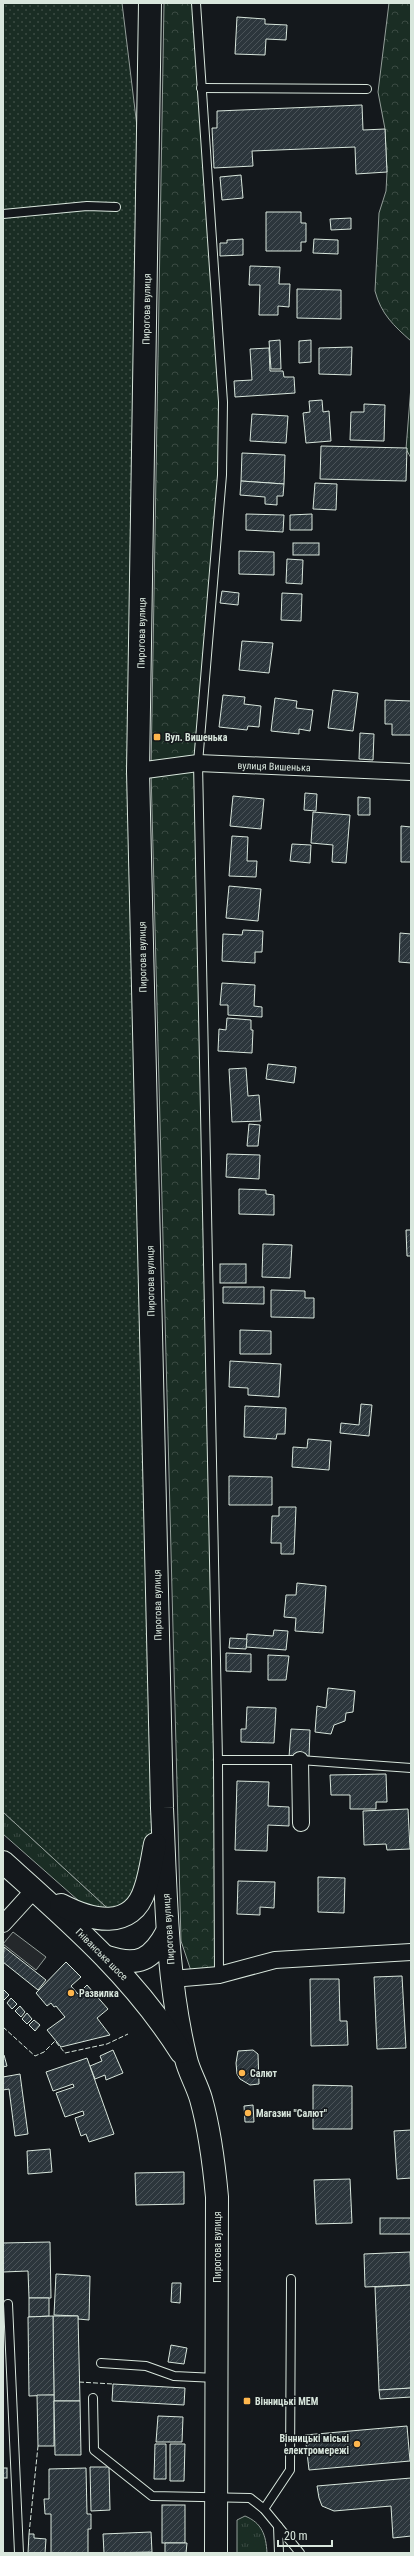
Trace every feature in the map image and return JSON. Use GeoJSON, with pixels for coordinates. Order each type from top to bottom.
{"type":"FeatureCollection","features":[{"type":"Feature","properties":{"kind":"main road","name":"Пирогова вулиця"},"geometry":{"type":"LineString","coordinates":[[150,3],[138,771],[162,1808],[167,1932],[172,1978],[186,2060],[200,2097],[214,2157],[217,2197],[216,2553]]}},
{"type":"Feature","properties":{"kind":"main road"},"geometry":{"type":"LineString","coordinates":[[34,1890],[81,1916],[93,1919],[105,1920],[129,1912],[140,1901],[145,1890],[162,1808]]}},
{"type":"Feature","properties":{"kind":"main road","name":"Гніванське шосе"},"geometry":{"type":"LineString","coordinates":[[3,1862],[107,1957],[136,1989],[186,2060]]}},
{"type":"Feature","properties":{"kind":"main road"},"geometry":{"type":"LineString","coordinates":[[107,1957],[134,1962],[147,1958],[158,1949],[167,1932]]}},
{"type":"Feature","properties":{"kind":"street","name":"вулиця Вишенька"},"geometry":{"type":"LineString","coordinates":[[138,771],[198,764],[411,772]]}},
{"type":"Feature","properties":{"kind":"street"},"geometry":{"type":"LineString","coordinates":[[300,1760],[301,1823]]}},
{"type":"Feature","properties":{"kind":"street"},"geometry":{"type":"LineString","coordinates":[[3,1924],[34,1890]]}},
{"type":"Feature","properties":{"kind":"street"},"geometry":{"type":"LineString","coordinates":[[172,1978],[219,1975],[275,1960],[411,1952]]}},
{"type":"Feature","properties":{"kind":"lane"},"geometry":{"type":"LineString","coordinates":[[196,3],[223,402],[222,475],[198,764],[218,1760],[219,1975]]}},
{"type":"Feature","properties":{"kind":"lane"},"geometry":{"type":"LineString","coordinates":[[201,88],[367,88]]}},
{"type":"Feature","properties":{"kind":"lane"},"geometry":{"type":"LineString","coordinates":[[3,214],[87,206],[116,207]]}},
{"type":"Feature","properties":{"kind":"lane"},"geometry":{"type":"LineString","coordinates":[[218,1760],[300,1760],[411,1768]]}},
{"type":"Feature","properties":{"kind":"lane"},"geometry":{"type":"LineString","coordinates":[[264,2509],[290,2470],[291,2279]]}},
{"type":"Feature","properties":{"kind":"lane"},"geometry":{"type":"LineString","coordinates":[[8,2304],[19,2553]]}},
{"type":"Feature","properties":{"kind":"lane"},"geometry":{"type":"LineString","coordinates":[[101,2363],[146,2366],[174,2376],[217,2378]]}},
{"type":"Feature","properties":{"kind":"lane"},"geometry":{"type":"LineString","coordinates":[[93,2398],[94,2450],[152,2496],[250,2498],[264,2509],[300,2553]]}},
{"type":"Feature","properties":{"kind":"lane"},"geometry":{"type":"LineString","coordinates":[[278,2526],[279,2553]]}},
{"type":"Feature","properties":{"kind":"green space"},"geometry":{"type":"Polygon","coordinates":[[[3,3],[122,3],[147,209],[138,771],[162,1808],[150,1872],[117,1917],[3,1812],[3,3]]]}},
{"type":"Feature","properties":{"kind":"green space"},"geometry":{"type":"Polygon","coordinates":[[[164,3],[196,3],[223,438],[198,763],[219,1975],[193,1977],[181,1941],[151,771],[164,3]]]}},
{"type":"Feature","properties":{"kind":"green space"},"geometry":{"type":"Polygon","coordinates":[[[389,3],[411,3],[411,341],[389,319],[381,306],[375,291],[379,213],[386,191],[387,172],[385,129],[378,92],[389,3]]]}},
{"type":"Feature","properties":{"kind":"green space"},"geometry":{"type":"Polygon","coordinates":[[[411,386],[411,458],[406,449],[411,386]]]}},
{"type":"Feature","properties":{"kind":"green space"},"geometry":{"type":"Polygon","coordinates":[[[3,1812],[117,1917],[88,1909],[3,1834],[3,1812]]]}},
{"type":"Feature","properties":{"kind":"green space"},"geometry":{"type":"Polygon","coordinates":[[[245,2516],[255,2522],[262,2530],[266,2541],[267,2553],[237,2553],[237,2520],[245,2516]]]}},
{"type":"Feature","properties":{"kind":"shaded area"},"geometry":{"type":"Polygon","coordinates":[[[13,1932],[46,1957],[36,1970],[3,1944],[13,1932]]]}},
{"type":"Feature","properties":{"kind":"building"},"geometry":{"type":"Polygon","coordinates":[[[237,17],[265,19],[265,24],[287,25],[286,40],[266,39],[265,55],[235,54],[237,17]]]}},
{"type":"Feature","properties":{"kind":"building"},"geometry":{"type":"Polygon","coordinates":[[[362,105],[363,130],[385,129],[387,172],[356,174],[355,147],[252,151],[253,166],[214,168],[212,128],[217,128],[217,111],[362,105]]]}},
{"type":"Feature","properties":{"kind":"building"},"geometry":{"type":"Polygon","coordinates":[[[241,175],[243,198],[222,200],[220,177],[241,175]]]}},
{"type":"Feature","properties":{"kind":"building"},"geometry":{"type":"Polygon","coordinates":[[[266,212],[301,212],[301,223],[306,223],[306,242],[301,242],[301,251],[266,251],[266,212]]]}},
{"type":"Feature","properties":{"kind":"building"},"geometry":{"type":"Polygon","coordinates":[[[351,218],[351,229],[331,230],[330,219],[351,218]]]}},
{"type":"Feature","properties":{"kind":"building"},"geometry":{"type":"Polygon","coordinates":[[[243,239],[243,255],[220,256],[220,243],[227,243],[227,240],[243,239]]]}},
{"type":"Feature","properties":{"kind":"building"},"geometry":{"type":"Polygon","coordinates":[[[314,239],[338,240],[338,254],[313,253],[314,239]]]}},
{"type":"Feature","properties":{"kind":"building"},"geometry":{"type":"Polygon","coordinates":[[[250,266],[280,267],[279,284],[290,284],[289,307],[278,306],[278,315],[259,315],[260,285],[249,285],[250,266]]]}},
{"type":"Feature","properties":{"kind":"building"},"geometry":{"type":"Polygon","coordinates":[[[297,289],[341,290],[341,319],[297,318],[297,289]]]}},
{"type":"Feature","properties":{"kind":"building"},"geometry":{"type":"Polygon","coordinates":[[[280,340],[281,369],[271,369],[269,341],[280,340]]]}},
{"type":"Feature","properties":{"kind":"building"},"geometry":{"type":"Polygon","coordinates":[[[311,340],[311,362],[299,363],[299,341],[311,340]]]}},
{"type":"Feature","properties":{"kind":"building"},"geometry":{"type":"Polygon","coordinates":[[[352,347],[351,375],[319,374],[319,348],[352,347]]]}},
{"type":"Feature","properties":{"kind":"building"},"geometry":{"type":"Polygon","coordinates":[[[269,348],[270,371],[283,371],[284,377],[294,377],[295,393],[235,397],[234,381],[252,380],[250,349],[269,348]]]}},
{"type":"Feature","properties":{"kind":"building"},"geometry":{"type":"Polygon","coordinates":[[[322,400],[323,412],[329,411],[331,441],[306,443],[303,413],[310,412],[309,401],[322,400]]]}},
{"type":"Feature","properties":{"kind":"building"},"geometry":{"type":"Polygon","coordinates":[[[364,404],[385,405],[384,441],[350,440],[351,412],[364,412],[364,404]]]}},
{"type":"Feature","properties":{"kind":"building"},"geometry":{"type":"Polygon","coordinates":[[[252,414],[288,416],[286,443],[250,441],[252,414]]]}},
{"type":"Feature","properties":{"kind":"building"},"geometry":{"type":"Polygon","coordinates":[[[321,446],[407,448],[406,481],[320,479],[321,446]]]}},
{"type":"Feature","properties":{"kind":"building"},"geometry":{"type":"Polygon","coordinates":[[[242,453],[285,455],[284,484],[241,481],[242,453]]]}},
{"type":"Feature","properties":{"kind":"building"},"geometry":{"type":"Polygon","coordinates":[[[241,481],[284,484],[283,496],[277,496],[277,505],[265,504],[265,497],[240,495],[241,481]]]}},
{"type":"Feature","properties":{"kind":"building"},"geometry":{"type":"Polygon","coordinates":[[[315,483],[337,484],[336,510],[313,509],[315,483]]]}},
{"type":"Feature","properties":{"kind":"building"},"geometry":{"type":"Polygon","coordinates":[[[246,514],[284,515],[283,532],[246,530],[246,514]]]}},
{"type":"Feature","properties":{"kind":"building"},"geometry":{"type":"Polygon","coordinates":[[[312,514],[312,530],[290,530],[290,515],[312,514]]]}},
{"type":"Feature","properties":{"kind":"building"},"geometry":{"type":"Polygon","coordinates":[[[293,543],[319,543],[319,555],[293,555],[293,543]]]}},
{"type":"Feature","properties":{"kind":"building"},"geometry":{"type":"Polygon","coordinates":[[[239,551],[274,552],[274,575],[239,574],[239,551]]]}},
{"type":"Feature","properties":{"kind":"building"},"geometry":{"type":"Polygon","coordinates":[[[287,559],[303,560],[302,584],[286,583],[287,559]]]}},
{"type":"Feature","properties":{"kind":"building"},"geometry":{"type":"Polygon","coordinates":[[[222,591],[239,593],[238,605],[220,603],[222,591]]]}},
{"type":"Feature","properties":{"kind":"building"},"geometry":{"type":"Polygon","coordinates":[[[282,593],[302,594],[301,621],[281,620],[282,593]]]}},
{"type":"Feature","properties":{"kind":"building"},"geometry":{"type":"Polygon","coordinates":[[[242,641],[273,643],[269,673],[239,670],[242,641]]]}},
{"type":"Feature","properties":{"kind":"building"},"geometry":{"type":"Polygon","coordinates":[[[333,690],[358,693],[353,731],[328,728],[333,690]]]}},
{"type":"Feature","properties":{"kind":"building"},"geometry":{"type":"Polygon","coordinates":[[[223,695],[245,697],[244,704],[261,706],[259,727],[248,726],[247,730],[219,727],[223,695]]]}},
{"type":"Feature","properties":{"kind":"building"},"geometry":{"type":"Polygon","coordinates":[[[275,698],[297,701],[296,708],[313,710],[310,731],[299,729],[299,734],[271,731],[275,698]]]}},
{"type":"Feature","properties":{"kind":"building"},"geometry":{"type":"Polygon","coordinates":[[[385,700],[411,701],[411,735],[392,735],[392,724],[385,724],[385,700]]]}},
{"type":"Feature","properties":{"kind":"building"},"geometry":{"type":"Polygon","coordinates":[[[360,733],[374,734],[373,760],[359,759],[360,733]]]}},
{"type":"Feature","properties":{"kind":"building"},"geometry":{"type":"Polygon","coordinates":[[[305,793],[317,794],[316,811],[304,810],[305,793]]]}},
{"type":"Feature","properties":{"kind":"building"},"geometry":{"type":"Polygon","coordinates":[[[233,796],[264,799],[261,829],[230,826],[233,796]]]}},
{"type":"Feature","properties":{"kind":"building"},"geometry":{"type":"Polygon","coordinates":[[[358,797],[370,798],[370,815],[358,815],[358,797]]]}},
{"type":"Feature","properties":{"kind":"building"},"geometry":{"type":"Polygon","coordinates":[[[313,812],[350,815],[346,863],[332,862],[333,845],[311,843],[313,812]]]}},
{"type":"Feature","properties":{"kind":"building"},"geometry":{"type":"Polygon","coordinates":[[[401,826],[411,827],[411,862],[401,862],[401,826]]]}},
{"type":"Feature","properties":{"kind":"building"},"geometry":{"type":"Polygon","coordinates":[[[232,836],[248,837],[247,861],[257,861],[256,877],[229,876],[232,836]]]}},
{"type":"Feature","properties":{"kind":"building"},"geometry":{"type":"Polygon","coordinates":[[[292,844],[311,845],[310,863],[290,861],[292,844]]]}},
{"type":"Feature","properties":{"kind":"building"},"geometry":{"type":"Polygon","coordinates":[[[229,886],[261,889],[258,921],[226,918],[229,886]]]}},
{"type":"Feature","properties":{"kind":"building"},"geometry":{"type":"Polygon","coordinates":[[[243,930],[263,931],[262,952],[255,952],[255,963],[222,961],[223,934],[242,935],[243,930]]]}},
{"type":"Feature","properties":{"kind":"building"},"geometry":{"type":"Polygon","coordinates":[[[400,933],[411,934],[411,963],[399,962],[400,933]]]}},
{"type":"Feature","properties":{"kind":"building"},"geometry":{"type":"Polygon","coordinates":[[[222,983],[255,985],[254,1006],[262,1007],[262,1017],[228,1015],[228,1005],[220,1005],[222,983]]]}},
{"type":"Feature","properties":{"kind":"building"},"geometry":{"type":"Polygon","coordinates":[[[227,1018],[251,1020],[251,1030],[253,1030],[252,1053],[218,1051],[219,1029],[226,1030],[227,1018]]]}},
{"type":"Feature","properties":{"kind":"building"},"geometry":{"type":"Polygon","coordinates":[[[268,1064],[296,1067],[294,1083],[266,1079],[268,1064]]]}},
{"type":"Feature","properties":{"kind":"building"},"geometry":{"type":"Polygon","coordinates":[[[246,1068],[248,1096],[259,1095],[261,1121],[232,1122],[229,1069],[246,1068]]]}},
{"type":"Feature","properties":{"kind":"building"},"geometry":{"type":"Polygon","coordinates":[[[249,1124],[260,1125],[258,1146],[247,1146],[249,1124]]]}},
{"type":"Feature","properties":{"kind":"building"},"geometry":{"type":"Polygon","coordinates":[[[227,1154],[260,1155],[259,1179],[226,1177],[227,1154]]]}},
{"type":"Feature","properties":{"kind":"building"},"geometry":{"type":"Polygon","coordinates":[[[239,1189],[266,1190],[266,1194],[274,1195],[274,1215],[239,1214],[239,1189]]]}},
{"type":"Feature","properties":{"kind":"building"},"geometry":{"type":"Polygon","coordinates":[[[406,1230],[411,1230],[411,1256],[407,1256],[406,1230]]]}},
{"type":"Feature","properties":{"kind":"building"},"geometry":{"type":"Polygon","coordinates":[[[263,1244],[292,1245],[290,1278],[262,1277],[263,1244]]]}},
{"type":"Feature","properties":{"kind":"building"},"geometry":{"type":"Polygon","coordinates":[[[220,1264],[246,1264],[246,1283],[220,1283],[220,1264]]]}},
{"type":"Feature","properties":{"kind":"building"},"geometry":{"type":"Polygon","coordinates":[[[223,1287],[264,1287],[264,1304],[223,1303],[223,1287]]]}},
{"type":"Feature","properties":{"kind":"building"},"geometry":{"type":"Polygon","coordinates":[[[271,1290],[305,1291],[305,1298],[314,1298],[314,1318],[271,1317],[271,1290]]]}},
{"type":"Feature","properties":{"kind":"building"},"geometry":{"type":"Polygon","coordinates":[[[240,1330],[271,1331],[271,1354],[240,1354],[240,1330]]]}},
{"type":"Feature","properties":{"kind":"building"},"geometry":{"type":"Polygon","coordinates":[[[230,1361],[281,1364],[279,1397],[248,1395],[248,1388],[229,1387],[230,1361]]]}},
{"type":"Feature","properties":{"kind":"building"},"geometry":{"type":"Polygon","coordinates":[[[361,1404],[372,1405],[369,1436],[340,1433],[341,1423],[359,1425],[361,1404]]]}},
{"type":"Feature","properties":{"kind":"building"},"geometry":{"type":"Polygon","coordinates":[[[245,1406],[286,1408],[285,1434],[277,1434],[276,1439],[244,1437],[245,1406]]]}},
{"type":"Feature","properties":{"kind":"building"},"geometry":{"type":"Polygon","coordinates":[[[308,1439],[331,1441],[329,1470],[292,1467],[293,1447],[307,1448],[308,1439]]]}},
{"type":"Feature","properties":{"kind":"building"},"geometry":{"type":"Polygon","coordinates":[[[229,1476],[272,1477],[272,1505],[229,1505],[229,1476]]]}},
{"type":"Feature","properties":{"kind":"building"},"geometry":{"type":"Polygon","coordinates":[[[279,1507],[296,1507],[294,1554],[281,1554],[281,1543],[271,1543],[272,1516],[279,1516],[279,1507]]]}},
{"type":"Feature","properties":{"kind":"building"},"geometry":{"type":"Polygon","coordinates":[[[297,1583],[326,1586],[323,1633],[295,1631],[296,1618],[284,1617],[286,1595],[296,1595],[297,1583]]]}},
{"type":"Feature","properties":{"kind":"building"},"geometry":{"type":"Polygon","coordinates":[[[274,1630],[288,1631],[286,1650],[246,1647],[247,1634],[273,1636],[274,1630]]]}},
{"type":"Feature","properties":{"kind":"building"},"geometry":{"type":"Polygon","coordinates":[[[230,1638],[247,1639],[246,1649],[229,1648],[230,1638]]]}},
{"type":"Feature","properties":{"kind":"building"},"geometry":{"type":"Polygon","coordinates":[[[226,1653],[251,1654],[251,1672],[226,1671],[226,1653]]]}},
{"type":"Feature","properties":{"kind":"building"},"geometry":{"type":"Polygon","coordinates":[[[268,1655],[289,1656],[286,1680],[268,1680],[268,1655]]]}},
{"type":"Feature","properties":{"kind":"building"},"geometry":{"type":"Polygon","coordinates":[[[328,1688],[355,1691],[353,1712],[346,1713],[345,1721],[334,1725],[331,1734],[315,1732],[317,1706],[326,1708],[328,1688]]]}},
{"type":"Feature","properties":{"kind":"building"},"geometry":{"type":"Polygon","coordinates":[[[247,1707],[276,1708],[274,1743],[241,1742],[241,1729],[246,1729],[247,1707]]]}},
{"type":"Feature","properties":{"kind":"building"},"geometry":{"type":"Polygon","coordinates":[[[291,1729],[310,1730],[309,1758],[289,1757],[291,1729]]]}},
{"type":"Feature","properties":{"kind":"building"},"geometry":{"type":"Polygon","coordinates":[[[386,1774],[387,1802],[376,1802],[376,1809],[350,1809],[350,1795],[331,1795],[330,1775],[386,1774]]]}},
{"type":"Feature","properties":{"kind":"building"},"geometry":{"type":"Polygon","coordinates":[[[237,1781],[269,1782],[268,1806],[289,1807],[289,1826],[268,1825],[267,1851],[235,1850],[237,1781]]]}},
{"type":"Feature","properties":{"kind":"building"},"geometry":{"type":"Polygon","coordinates":[[[408,1809],[410,1849],[387,1850],[386,1844],[364,1845],[363,1811],[408,1809]]]}},
{"type":"Feature","properties":{"kind":"building"},"geometry":{"type":"Polygon","coordinates":[[[318,1877],[345,1878],[344,1913],[318,1912],[318,1877]]]}},
{"type":"Feature","properties":{"kind":"building"},"geometry":{"type":"Polygon","coordinates":[[[238,1881],[275,1882],[274,1908],[260,1907],[260,1915],[237,1914],[238,1881]]]}},
{"type":"Feature","properties":{"kind":"building"},"geometry":{"type":"Polygon","coordinates":[[[4,1947],[46,1980],[38,1990],[3,1962],[4,1947]]]}},
{"type":"Feature","properties":{"kind":"building"},"geometry":{"type":"Polygon","coordinates":[[[66,1962],[81,1977],[71,1986],[78,1994],[87,1985],[108,2009],[97,2018],[110,2035],[61,2047],[47,2030],[65,2017],[56,2006],[54,2007],[51,2003],[47,2006],[36,1993],[66,1962]]]}},
{"type":"Feature","properties":{"kind":"building"},"geometry":{"type":"Polygon","coordinates":[[[402,1976],[406,2048],[377,2049],[374,1977],[402,1976]]]}},
{"type":"Feature","properties":{"kind":"building"},"geometry":{"type":"Polygon","coordinates":[[[310,1979],[339,1979],[340,2021],[347,2021],[348,2045],[311,2046],[310,1979]]]}},
{"type":"Feature","properties":{"kind":"building"},"geometry":{"type":"Polygon","coordinates":[[[3,1989],[9,1995],[4,2000],[3,1999],[3,1989]]]}},
{"type":"Feature","properties":{"kind":"building"},"geometry":{"type":"Polygon","coordinates":[[[11,1998],[17,2004],[12,2009],[7,2003],[11,1998]]]}},
{"type":"Feature","properties":{"kind":"building"},"geometry":{"type":"Polygon","coordinates":[[[20,2006],[25,2012],[21,2017],[15,2011],[20,2006]]]}},
{"type":"Feature","properties":{"kind":"building"},"geometry":{"type":"Polygon","coordinates":[[[27,2013],[32,2019],[27,2024],[22,2019],[27,2013]]]}},
{"type":"Feature","properties":{"kind":"building"},"geometry":{"type":"Polygon","coordinates":[[[34,2020],[40,2025],[35,2031],[29,2025],[34,2020]]]}},
{"type":"Feature","properties":{"kind":"building"},"geometry":{"type":"Polygon","coordinates":[[[113,2050],[123,2073],[106,2080],[105,2075],[95,2079],[90,2066],[102,2061],[100,2056],[113,2050]]]}},
{"type":"Feature","properties":{"kind":"building"},"geometry":{"type":"Polygon","coordinates":[[[253,2050],[258,2054],[259,2084],[250,2085],[240,2079],[237,2074],[236,2063],[238,2051],[253,2050]]]}},
{"type":"Feature","properties":{"kind":"building"},"geometry":{"type":"Polygon","coordinates":[[[4,2055],[7,2066],[3,2067],[3,2056],[4,2055]]]}},
{"type":"Feature","properties":{"kind":"building"},"geometry":{"type":"Polygon","coordinates":[[[87,2058],[114,2134],[89,2142],[86,2134],[81,2136],[75,2118],[84,2115],[83,2111],[65,2117],[56,2093],[74,2087],[73,2084],[53,2091],[46,2072],[87,2058]]]}},
{"type":"Feature","properties":{"kind":"building"},"geometry":{"type":"Polygon","coordinates":[[[20,2074],[28,2134],[15,2136],[9,2089],[3,2090],[3,2077],[20,2074]]]}},
{"type":"Feature","properties":{"kind":"building"},"geometry":{"type":"Polygon","coordinates":[[[313,2085],[352,2086],[352,2129],[313,2129],[313,2085]]]}},
{"type":"Feature","properties":{"kind":"building"},"geometry":{"type":"Polygon","coordinates":[[[253,2105],[254,2122],[245,2122],[244,2106],[253,2105]]]}},
{"type":"Feature","properties":{"kind":"building"},"geometry":{"type":"Polygon","coordinates":[[[411,2130],[411,2178],[397,2179],[394,2131],[411,2130]]]}},
{"type":"Feature","properties":{"kind":"building"},"geometry":{"type":"Polygon","coordinates":[[[50,2149],[52,2172],[28,2174],[27,2151],[50,2149]]]}},
{"type":"Feature","properties":{"kind":"building"},"geometry":{"type":"Polygon","coordinates":[[[184,2172],[184,2204],[136,2205],[135,2173],[184,2172]]]}},
{"type":"Feature","properties":{"kind":"building"},"geometry":{"type":"Polygon","coordinates":[[[350,2179],[352,2223],[316,2224],[314,2180],[350,2179]]]}},
{"type":"Feature","properties":{"kind":"building"},"geometry":{"type":"Polygon","coordinates":[[[380,2218],[411,2218],[411,2234],[380,2234],[380,2218]]]}},
{"type":"Feature","properties":{"kind":"building"},"geometry":{"type":"Polygon","coordinates":[[[50,2242],[51,2298],[29,2298],[28,2271],[3,2272],[3,2243],[50,2242]]]}},
{"type":"Feature","properties":{"kind":"building"},"geometry":{"type":"Polygon","coordinates":[[[410,2252],[411,2285],[365,2287],[364,2254],[410,2252]]]}},
{"type":"Feature","properties":{"kind":"building"},"geometry":{"type":"Polygon","coordinates":[[[56,2274],[90,2276],[89,2320],[78,2319],[78,2316],[54,2315],[56,2274]]]}},
{"type":"Feature","properties":{"kind":"building"},"geometry":{"type":"Polygon","coordinates":[[[172,2283],[181,2283],[180,2303],[171,2302],[172,2283]]]}},
{"type":"Feature","properties":{"kind":"building"},"geometry":{"type":"Polygon","coordinates":[[[411,2285],[411,2388],[379,2390],[375,2287],[411,2285]]]}},
{"type":"Feature","properties":{"kind":"building"},"geometry":{"type":"Polygon","coordinates":[[[29,2298],[49,2298],[49,2316],[29,2317],[29,2298]]]}},
{"type":"Feature","properties":{"kind":"building"},"geometry":{"type":"Polygon","coordinates":[[[53,2316],[78,2316],[80,2401],[54,2401],[53,2316]]]}},
{"type":"Feature","properties":{"kind":"building"},"geometry":{"type":"Polygon","coordinates":[[[53,2316],[54,2395],[29,2396],[28,2317],[53,2316]]]}},
{"type":"Feature","properties":{"kind":"building"},"geometry":{"type":"Polygon","coordinates":[[[171,2345],[187,2348],[184,2364],[168,2362],[171,2345]]]}},
{"type":"Feature","properties":{"kind":"building"},"geometry":{"type":"Polygon","coordinates":[[[113,2384],[185,2388],[184,2405],[112,2401],[113,2384]]]}},
{"type":"Feature","properties":{"kind":"building"},"geometry":{"type":"Polygon","coordinates":[[[411,2388],[411,2397],[380,2399],[379,2390],[411,2388]]]}},
{"type":"Feature","properties":{"kind":"building"},"geometry":{"type":"Polygon","coordinates":[[[37,2395],[54,2395],[54,2446],[38,2446],[37,2395]]]}},
{"type":"Feature","properties":{"kind":"building"},"geometry":{"type":"Polygon","coordinates":[[[54,2401],[80,2401],[81,2455],[55,2455],[54,2401]]]}},
{"type":"Feature","properties":{"kind":"building"},"geometry":{"type":"Polygon","coordinates":[[[158,2416],[183,2417],[182,2442],[156,2442],[158,2416]]]}},
{"type":"Feature","properties":{"kind":"building","name":"Вінницькі міські електромережі"},"geometry":{"type":"Polygon","coordinates":[[[407,2426],[410,2461],[309,2470],[305,2435],[407,2426]]]}},
{"type":"Feature","properties":{"kind":"building"},"geometry":{"type":"Polygon","coordinates":[[[155,2444],[166,2444],[166,2479],[154,2479],[155,2444]]]}},
{"type":"Feature","properties":{"kind":"building"},"geometry":{"type":"Polygon","coordinates":[[[170,2444],[185,2444],[184,2481],[170,2481],[170,2444]]]}},
{"type":"Feature","properties":{"kind":"building"},"geometry":{"type":"Polygon","coordinates":[[[90,2467],[109,2467],[110,2510],[91,2511],[90,2467]]]}},
{"type":"Feature","properties":{"kind":"building"},"geometry":{"type":"Polygon","coordinates":[[[3,2468],[7,2468],[7,2478],[3,2478],[3,2468]]]}},
{"type":"Feature","properties":{"kind":"building"},"geometry":{"type":"Polygon","coordinates":[[[86,2468],[87,2514],[91,2514],[91,2529],[88,2529],[88,2553],[51,2553],[51,2514],[45,2514],[44,2499],[49,2499],[49,2469],[86,2468]]]}},
{"type":"Feature","properties":{"kind":"building"},"geometry":{"type":"Polygon","coordinates":[[[411,2478],[411,2536],[393,2538],[391,2506],[334,2511],[322,2506],[317,2486],[411,2478]]]}},
{"type":"Feature","properties":{"kind":"building"},"geometry":{"type":"Polygon","coordinates":[[[162,2505],[185,2505],[185,2543],[162,2543],[162,2505]]]}},
{"type":"Feature","properties":{"kind":"building"},"geometry":{"type":"Polygon","coordinates":[[[151,2532],[152,2552],[104,2553],[103,2534],[151,2532]]]}},
{"type":"Feature","properties":{"kind":"building"},"geometry":{"type":"Polygon","coordinates":[[[29,2534],[34,2534],[34,2538],[46,2539],[45,2553],[28,2553],[29,2534]]]}},
{"type":"Feature","properties":{"kind":"building"},"geometry":{"type":"Polygon","coordinates":[[[165,2543],[187,2543],[186,2553],[165,2553],[165,2543]]]}},
{"type":"Feature","properties":{"kind":"fence"},"geometry":{"type":"LineString","coordinates":[[3,2027],[35,2056],[44,2052],[55,2041],[65,2053],[107,2044],[128,2034]]}},
{"type":"Feature","properties":{"kind":"fence"},"geometry":{"type":"LineString","coordinates":[[79,2382],[113,2384]]}},
{"type":"Feature","properties":{"kind":"fence"},"geometry":{"type":"LineString","coordinates":[[29,2534],[38,2446]]}},
{"type":"Feature","properties":{"kind":"place","name":"Вул. Вишенька"},"geometry":{"type":"Point","coordinates":[157,737]}},
{"type":"Feature","properties":{"kind":"place","name":"Развилка"},"geometry":{"type":"Point","coordinates":[71,1993]}},
{"type":"Feature","properties":{"kind":"place","name":"Салют"},"geometry":{"type":"Point","coordinates":[242,2073]}},
{"type":"Feature","properties":{"kind":"place","name":"Магазин \"Салют\""},"geometry":{"type":"Point","coordinates":[248,2113]}},
{"type":"Feature","properties":{"kind":"place","name":"Вінницькі МЕМ"},"geometry":{"type":"Point","coordinates":[247,2401]}},
{"type":"Feature","properties":{"kind":"place","name":"Вінницькі міські електромережі"},"geometry":{"type":"Point","coordinates":[357,2444]}}]}
